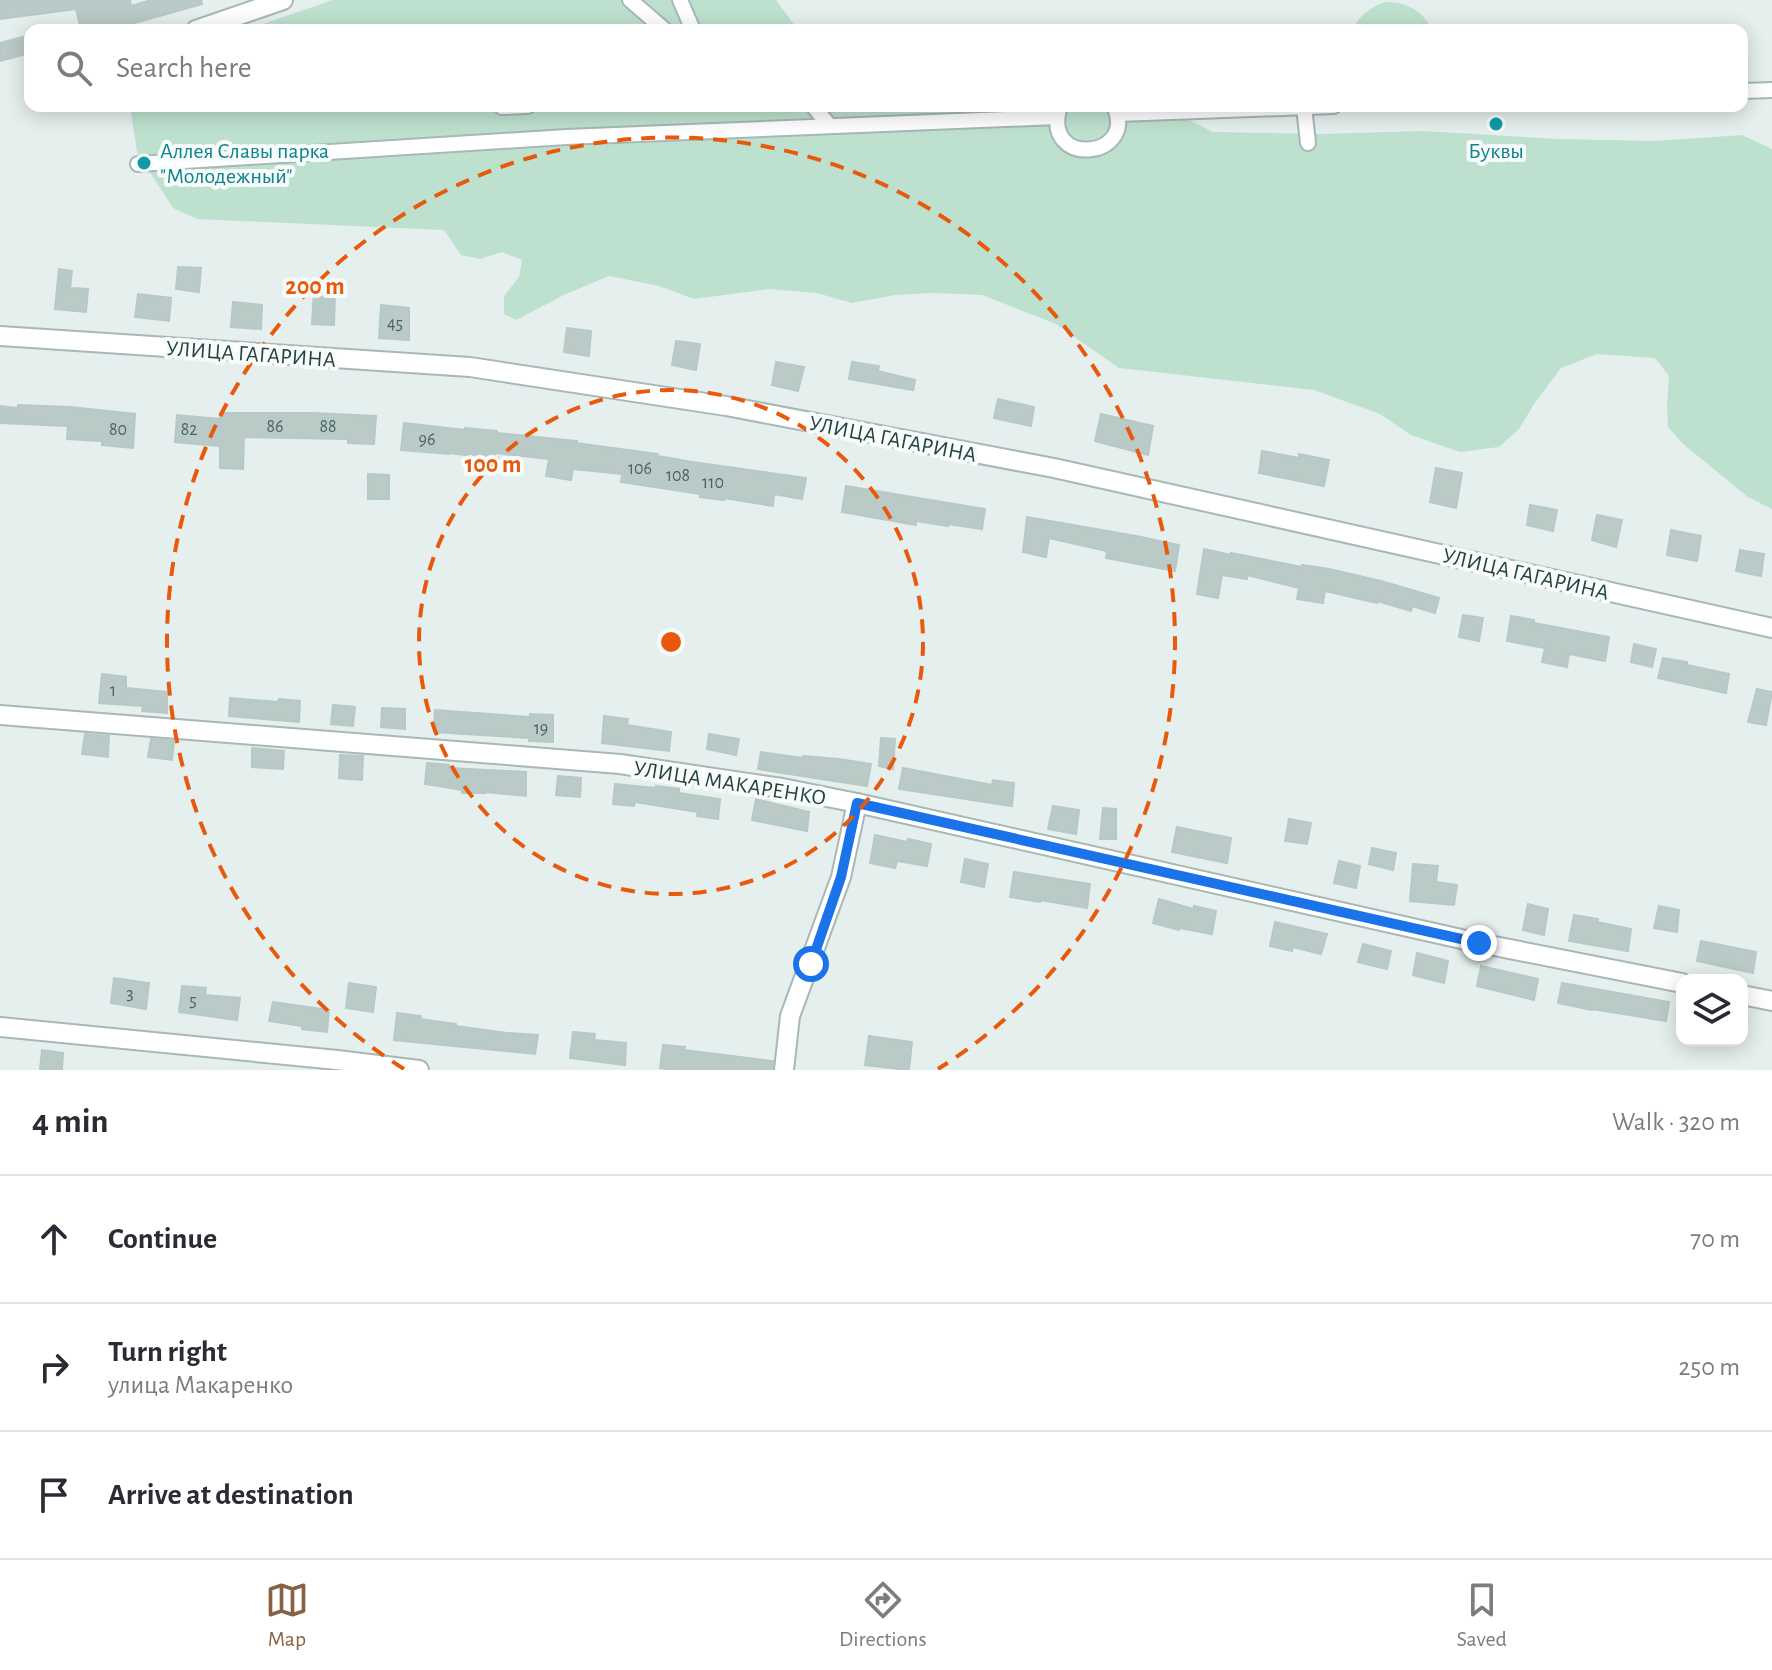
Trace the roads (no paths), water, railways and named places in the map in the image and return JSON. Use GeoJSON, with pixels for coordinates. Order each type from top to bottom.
{"type":"FeatureCollection","features":[{"type":"Feature","properties":{"kind":"street"},"geometry":{"type":"LineString","coordinates":[[213,24],[283,0]]}},
{"type":"Feature","properties":{"kind":"street"},"geometry":{"type":"LineString","coordinates":[[630,0],[658,24]]}},
{"type":"Feature","properties":{"kind":"street"},"geometry":{"type":"LineString","coordinates":[[680,0],[690,24]]}},
{"type":"Feature","properties":{"kind":"street"},"geometry":{"type":"LineString","coordinates":[[1748,91],[1772,90]]}},
{"type":"Feature","properties":{"kind":"street"},"geometry":{"type":"LineString","coordinates":[[818,112],[829,125]]}},
{"type":"Feature","properties":{"kind":"street"},"geometry":{"type":"LineString","coordinates":[[138,164],[1042,112]]}},
{"type":"Feature","properties":{"kind":"street"},"geometry":{"type":"LineString","coordinates":[[1058,112],[1059,132],[1067,144],[1081,151],[1096,150],[1109,142],[1117,129],[1116,112]]}},
{"type":"Feature","properties":{"kind":"street"},"geometry":{"type":"LineString","coordinates":[[1305,112],[1308,143]]}},
{"type":"Feature","properties":{"kind":"street","name":"УЛИЦА ГАГАРИНА"},"geometry":{"type":"LineString","coordinates":[[0,336],[470,367],[726,406],[1054,468],[1772,628]]}},
{"type":"Feature","properties":{"kind":"street","name":"УЛИЦА МАКАРЕНКО"},"geometry":{"type":"LineString","coordinates":[[0,715],[620,764],[782,788],[1479,943],[1676,982]]}},
{"type":"Feature","properties":{"kind":"street"},"geometry":{"type":"LineString","coordinates":[[784,1070],[790,1016],[841,877],[857,803]]}},
{"type":"Feature","properties":{"kind":"street"},"geometry":{"type":"LineString","coordinates":[[1748,996],[1772,1001]]}},
{"type":"Feature","properties":{"kind":"street"},"geometry":{"type":"LineString","coordinates":[[0,1027],[419,1070]]}},
{"type":"Feature","properties":{"kind":"place","name":"Буквы"},"geometry":{"type":"Point","coordinates":[1496,124]}},
{"type":"Feature","properties":{"kind":"place","name":"Аллея Славы парка \"Молодежный\""},"geometry":{"type":"Point","coordinates":[144,163]}}]}
